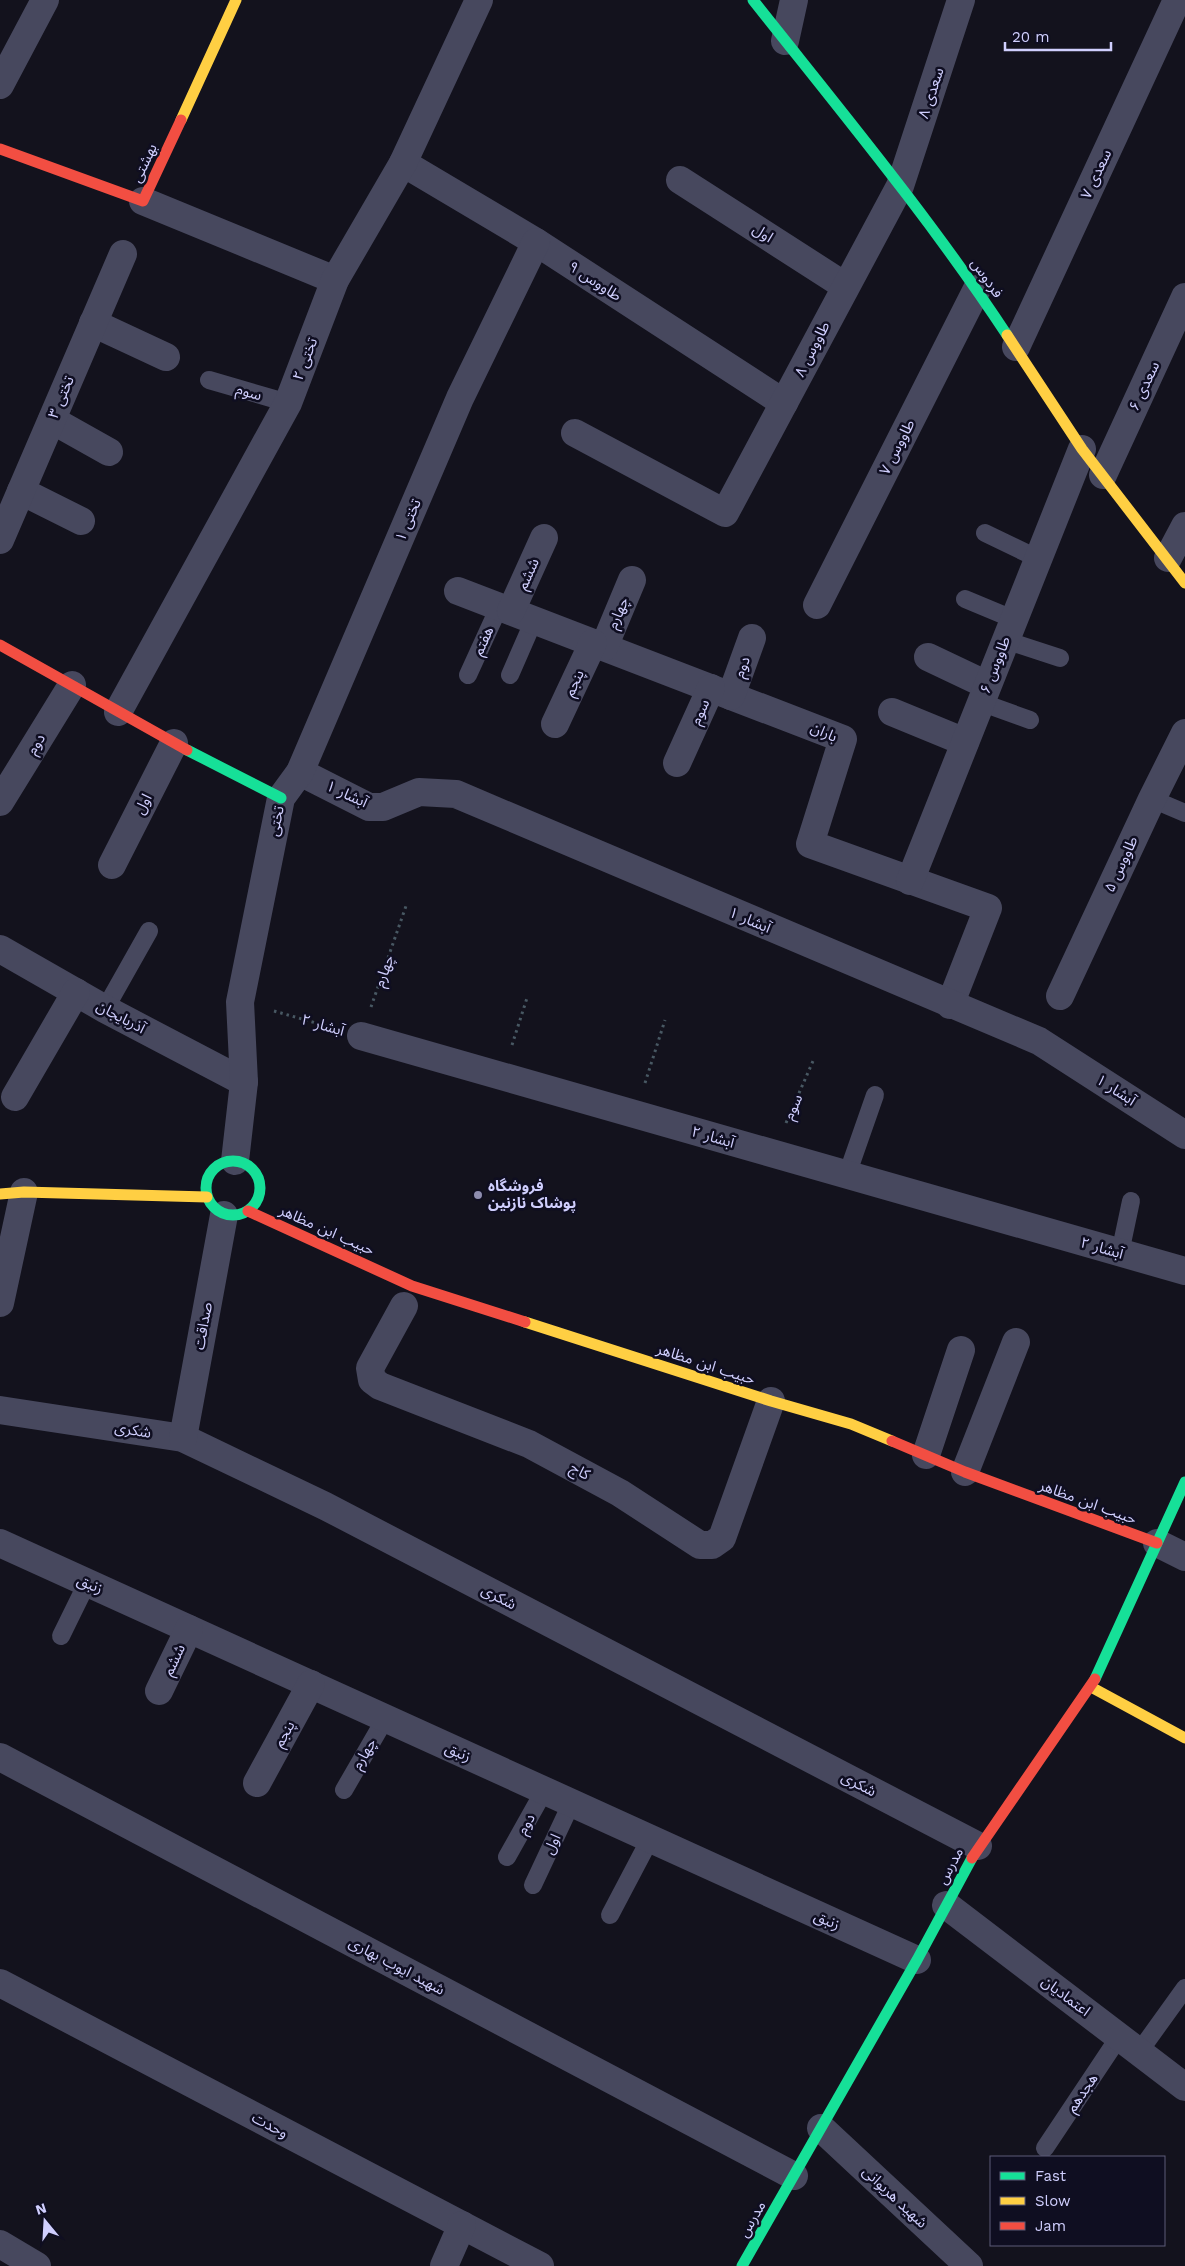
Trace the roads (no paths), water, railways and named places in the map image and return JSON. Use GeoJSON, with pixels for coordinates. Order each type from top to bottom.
{"type":"FeatureCollection","features":[{"type":"Feature","properties":{"kind":"street"},"geometry":{"type":"LineString","coordinates":[[0,85],[45,0]]}},
{"type":"Feature","properties":{"kind":"street","name":"بهشتی"},"geometry":{"type":"LineString","coordinates":[[0,149],[143,201],[236,0]]}},
{"type":"Feature","properties":{"kind":"street","name":"تختی ۲"},"geometry":{"type":"LineString","coordinates":[[118,712],[288,403],[334,280],[403,163],[479,0]]}},
{"type":"Feature","properties":{"kind":"street","name":"فردوس"},"geometry":{"type":"LineString","coordinates":[[753,0],[900,186],[977,289],[1082,449],[1168,558],[1185,583]]}},
{"type":"Feature","properties":{"kind":"street"},"geometry":{"type":"LineString","coordinates":[[785,41],[794,0]]}},
{"type":"Feature","properties":{"kind":"street","name":"سعدی ۸"},"geometry":{"type":"LineString","coordinates":[[900,186],[961,0]]}},
{"type":"Feature","properties":{"kind":"street","name":"سعدی ۷"},"geometry":{"type":"LineString","coordinates":[[1016,347],[1177,0]]}},
{"type":"Feature","properties":{"kind":"street","name":"طاووس ۹"},"geometry":{"type":"LineString","coordinates":[[403,163],[536,242],[784,403]]}},
{"type":"Feature","properties":{"kind":"street","name":"اول"},"geometry":{"type":"LineString","coordinates":[[680,180],[846,286]]}},
{"type":"Feature","properties":{"kind":"street","name":"طاووس ۸"},"geometry":{"type":"LineString","coordinates":[[575,433],[725,513],[900,186]]}},
{"type":"Feature","properties":{"kind":"street"},"geometry":{"type":"LineString","coordinates":[[143,201],[334,280]]}},
{"type":"Feature","properties":{"kind":"street","name":"تختی ۱"},"geometry":{"type":"LineString","coordinates":[[281,798],[300,772],[460,398],[536,242]]}},
{"type":"Feature","properties":{"kind":"street","name":"تختی ۳"},"geometry":{"type":"LineString","coordinates":[[0,540],[123,254]]}},
{"type":"Feature","properties":{"kind":"street","name":"طاووس ۷"},"geometry":{"type":"LineString","coordinates":[[817,605],[977,289]]}},
{"type":"Feature","properties":{"kind":"street","name":"سعدی ۶"},"geometry":{"type":"LineString","coordinates":[[1103,475],[1185,297]]}},
{"type":"Feature","properties":{"kind":"street"},"geometry":{"type":"LineString","coordinates":[[93,323],[166,357]]}},
{"type":"Feature","properties":{"kind":"street"},"geometry":{"type":"LineString","coordinates":[[52,420],[109,452]]}},
{"type":"Feature","properties":{"kind":"street","name":"طاووس ۶"},"geometry":{"type":"LineString","coordinates":[[910,881],[1082,449]]}},
{"type":"Feature","properties":{"kind":"street"},"geometry":{"type":"LineString","coordinates":[[21,491],[81,521]]}},
{"type":"Feature","properties":{"kind":"street"},"geometry":{"type":"LineString","coordinates":[[1168,558],[1185,526]]}},
{"type":"Feature","properties":{"kind":"street","name":"ششم"},"geometry":{"type":"LineString","coordinates":[[515,613],[544,538]]}},
{"type":"Feature","properties":{"kind":"street","name":"چهارم"},"geometry":{"type":"LineString","coordinates":[[598,645],[632,580]]}},
{"type":"Feature","properties":{"kind":"street","name":"باران"},"geometry":{"type":"LineString","coordinates":[[458,591],[843,739],[810,844],[988,908],[950,1005]]}},
{"type":"Feature","properties":{"kind":"street","name":"دوم"},"geometry":{"type":"LineString","coordinates":[[721,692],[752,638]]}},
{"type":"Feature","properties":{"kind":"street","name":"تختی"},"geometry":{"type":"LineString","coordinates":[[0,645],[220,769],[281,798],[240,1002],[244,1082],[235,1161]]}},
{"type":"Feature","properties":{"kind":"street","name":"پنجم"},"geometry":{"type":"LineString","coordinates":[[555,724],[598,645]]}},
{"type":"Feature","properties":{"kind":"street"},"geometry":{"type":"LineString","coordinates":[[928,657],[984,694]]}},
{"type":"Feature","properties":{"kind":"street","name":"دوم"},"geometry":{"type":"LineString","coordinates":[[0,802],[72,685]]}},
{"type":"Feature","properties":{"kind":"street","name":"سوم"},"geometry":{"type":"LineString","coordinates":[[677,763],[721,692]]}},
{"type":"Feature","properties":{"kind":"street"},"geometry":{"type":"LineString","coordinates":[[892,712],[965,742]]}},
{"type":"Feature","properties":{"kind":"street","name":"طاووس ۵"},"geometry":{"type":"LineString","coordinates":[[1060,996],[1185,733]]}},
{"type":"Feature","properties":{"kind":"street","name":"اول"},"geometry":{"type":"LineString","coordinates":[[112,865],[174,743]]}},
{"type":"Feature","properties":{"kind":"street","name":"آبشار ۱"},"geometry":{"type":"LineString","coordinates":[[300,772],[369,807],[384,807],[419,792],[456,794],[1039,1042],[1185,1135]]}},
{"type":"Feature","properties":{"kind":"street","name":"آذربایجان"},"geometry":{"type":"LineString","coordinates":[[0,949],[106,1009],[244,1082]]}},
{"type":"Feature","properties":{"kind":"street"},"geometry":{"type":"LineString","coordinates":[[15,1097],[76,992]]}},
{"type":"Feature","properties":{"kind":"street","name":"آبشار ۲"},"geometry":{"type":"LineString","coordinates":[[361,1036],[1185,1271]]}},
{"type":"Feature","properties":{"kind":"street"},"geometry":{"type":"LineString","coordinates":[[235,1161],[252,1169],[260,1186],[259,1196],[226,1208],[205,1186],[208,1176],[215,1168],[224,1162],[235,1161]]}},
{"type":"Feature","properties":{"kind":"street"},"geometry":{"type":"LineString","coordinates":[[0,1303],[12,1193]]}},
{"type":"Feature","properties":{"kind":"street","name":"حبیب ابن مظاهر"},"geometry":{"type":"LineString","coordinates":[[12,1193],[226,1208],[412,1286],[771,1401],[851,1424],[965,1472],[1157,1543]]}},
{"type":"Feature","properties":{"kind":"street","name":"صداقت"},"geometry":{"type":"LineString","coordinates":[[183,1438],[226,1208]]}},
{"type":"Feature","properties":{"kind":"street","name":"کاج"},"geometry":{"type":"LineString","coordinates":[[404,1306],[370,1368],[372,1380],[380,1386],[529,1444],[620,1492],[700,1545],[712,1545],[722,1538],[771,1401]]}},
{"type":"Feature","properties":{"kind":"street"},"geometry":{"type":"LineString","coordinates":[[965,1472],[1016,1342]]}},
{"type":"Feature","properties":{"kind":"street"},"geometry":{"type":"LineString","coordinates":[[926,1455],[961,1350]]}},
{"type":"Feature","properties":{"kind":"street","name":"شکری"},"geometry":{"type":"LineString","coordinates":[[0,1410],[183,1438],[325,1506],[978,1846]]}},
{"type":"Feature","properties":{"kind":"street","name":"مدرس"},"geometry":{"type":"LineString","coordinates":[[742,2266],[917,1960],[978,1846],[1091,1687],[1185,1482]]}},
{"type":"Feature","properties":{"kind":"street","name":"زنبق"},"geometry":{"type":"LineString","coordinates":[[0,1543],[917,1960]]}},
{"type":"Feature","properties":{"kind":"street"},"geometry":{"type":"LineString","coordinates":[[1157,1543],[1185,1557]]}},
{"type":"Feature","properties":{"kind":"street","name":"ششم"},"geometry":{"type":"LineString","coordinates":[[159,1691],[189,1629]]}},
{"type":"Feature","properties":{"kind":"street","name":"پنجم"},"geometry":{"type":"LineString","coordinates":[[257,1783],[311,1684]]}},
{"type":"Feature","properties":{"kind":"street"},"geometry":{"type":"LineString","coordinates":[[1091,1687],[1185,1738]]}},
{"type":"Feature","properties":{"kind":"street","name":"شهید ایوب بهاری"},"geometry":{"type":"LineString","coordinates":[[0,1757],[794,2176]]}},
{"type":"Feature","properties":{"kind":"street","name":"اعتمادیان"},"geometry":{"type":"LineString","coordinates":[[946,1905],[1185,2087]]}},
{"type":"Feature","properties":{"kind":"street","name":"وحدت"},"geometry":{"type":"LineString","coordinates":[[0,1983],[540,2266]]}},
{"type":"Feature","properties":{"kind":"street","name":"شهید هریوانی"},"geometry":{"type":"LineString","coordinates":[[821,2128],[969,2266]]}},
{"type":"Feature","properties":{"kind":"street"},"geometry":{"type":"LineString","coordinates":[[444,2266],[462,2225]]}},
{"type":"Feature","properties":{"kind":"street"},"geometry":{"type":"LineString","coordinates":[[0,2244],[36,2266]]}},
{"type":"Feature","properties":{"kind":"lane","name":"سوم"},"geometry":{"type":"LineString","coordinates":[[209,380],[288,403]]}},
{"type":"Feature","properties":{"kind":"lane"},"geometry":{"type":"LineString","coordinates":[[985,533],[1037,558]]}},
{"type":"Feature","properties":{"kind":"lane"},"geometry":{"type":"LineString","coordinates":[[965,599],[1009,629],[1060,658]]}},
{"type":"Feature","properties":{"kind":"lane"},"geometry":{"type":"LineString","coordinates":[[510,675],[515,613]]}},
{"type":"Feature","properties":{"kind":"lane","name":"هفتم"},"geometry":{"type":"LineString","coordinates":[[468,675],[515,613]]}},
{"type":"Feature","properties":{"kind":"lane"},"geometry":{"type":"LineString","coordinates":[[984,694],[1030,720]]}},
{"type":"Feature","properties":{"kind":"lane"},"geometry":{"type":"LineString","coordinates":[[1152,799],[1185,813]]}},
{"type":"Feature","properties":{"kind":"lane"},"geometry":{"type":"LineString","coordinates":[[106,1009],[149,932]]}},
{"type":"Feature","properties":{"kind":"lane"},"geometry":{"type":"LineString","coordinates":[[847,1175],[875,1095]]}},
{"type":"Feature","properties":{"kind":"lane"},"geometry":{"type":"LineString","coordinates":[[1120,1253],[1131,1201]]}},
{"type":"Feature","properties":{"kind":"lane"},"geometry":{"type":"LineString","coordinates":[[61,1636],[87,1583]]}},
{"type":"Feature","properties":{"kind":"lane","name":"چهارم"},"geometry":{"type":"LineString","coordinates":[[344,1790],[385,1718]]}},
{"type":"Feature","properties":{"kind":"lane","name":"دوم"},"geometry":{"type":"LineString","coordinates":[[507,1857],[544,1791]]}},
{"type":"Feature","properties":{"kind":"lane","name":"اول"},"geometry":{"type":"LineString","coordinates":[[533,1885],[572,1804]]}},
{"type":"Feature","properties":{"kind":"lane"},"geometry":{"type":"LineString","coordinates":[[610,1915],[650,1839]]}},
{"type":"Feature","properties":{"kind":"lane","name":"هجدهم"},"geometry":{"type":"LineString","coordinates":[[1045,2148],[1129,2045],[1185,1988]]}},
{"type":"Feature","properties":{"kind":"place","name":"فروشگاه پوشاک نازنین"},"geometry":{"type":"Point","coordinates":[478,1195]}}]}
